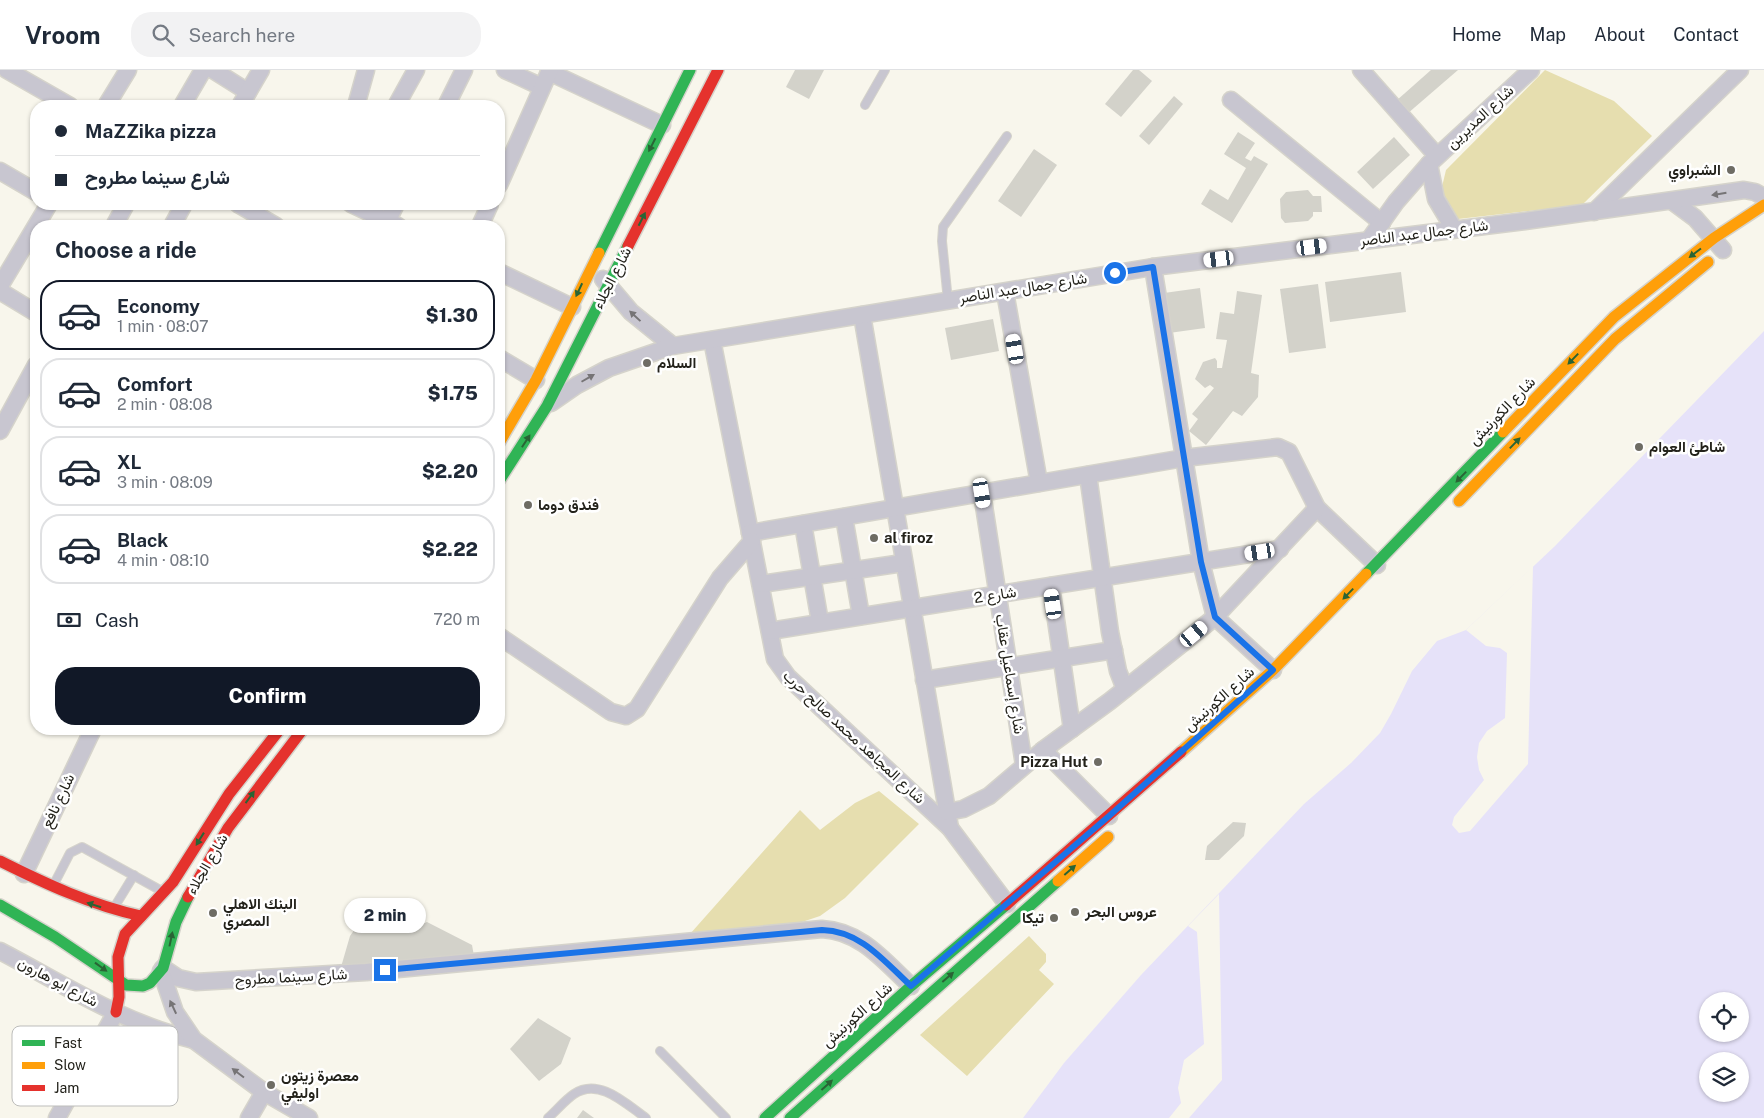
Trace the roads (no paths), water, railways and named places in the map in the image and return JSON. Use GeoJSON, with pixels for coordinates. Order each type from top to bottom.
{"type":"FeatureCollection","features":[{"type":"Feature","properties":{"kind":"street"},"geometry":{"type":"LineString","coordinates":[[7,70],[60,100]]}},
{"type":"Feature","properties":{"kind":"street"},"geometry":{"type":"LineString","coordinates":[[110,100],[128,70]]}},
{"type":"Feature","properties":{"kind":"street"},"geometry":{"type":"LineString","coordinates":[[185,100],[202,70]]}},
{"type":"Feature","properties":{"kind":"street"},"geometry":{"type":"LineString","coordinates":[[213,70],[244,99],[261,70]]}},
{"type":"Feature","properties":{"kind":"street"},"geometry":{"type":"LineString","coordinates":[[358,100],[366,70]]}},
{"type":"Feature","properties":{"kind":"street"},"geometry":{"type":"LineString","coordinates":[[399,100],[416,70]]}},
{"type":"Feature","properties":{"kind":"street"},"geometry":{"type":"LineString","coordinates":[[449,100],[464,70]]}},
{"type":"Feature","properties":{"kind":"street"},"geometry":{"type":"LineString","coordinates":[[505,70],[542,87]]}},
{"type":"Feature","properties":{"kind":"street","name":"شارع الجلاء"},"geometry":{"type":"LineString","coordinates":[[505,433],[536,380],[690,70]]}},
{"type":"Feature","properties":{"kind":"street","name":"شارع الجلاء"},"geometry":{"type":"LineString","coordinates":[[505,472],[547,406],[718,70]]}},
{"type":"Feature","properties":{"kind":"street"},"geometry":{"type":"LineString","coordinates":[[1361,70],[1433,160],[1436,199],[1454,230]]}},
{"type":"Feature","properties":{"kind":"street","name":"شارع المديرين"},"geometry":{"type":"LineString","coordinates":[[1369,240],[1433,160],[1531,70]]}},
{"type":"Feature","properties":{"kind":"street"},"geometry":{"type":"LineString","coordinates":[[1594,212],[1740,70]]}},
{"type":"Feature","properties":{"kind":"street"},"geometry":{"type":"LineString","coordinates":[[505,171],[550,71],[662,125]]}},
{"type":"Feature","properties":{"kind":"street"},"geometry":{"type":"LineString","coordinates":[[1231,100],[1382,223]]}},
{"type":"Feature","properties":{"kind":"street"},"geometry":{"type":"LineString","coordinates":[[0,171],[30,188]]}},
{"type":"Feature","properties":{"kind":"street","name":"شارع جمال عبد الناصر"},"geometry":{"type":"LineString","coordinates":[[547,406],[593,375],[673,346],[1153,267],[1672,202],[1744,190],[1755,192],[1764,197]]}},
{"type":"Feature","properties":{"kind":"street"},"geometry":{"type":"LineString","coordinates":[[1672,202],[1695,218],[1723,244]]}},
{"type":"Feature","properties":{"kind":"street","name":"شارع الكورنيش"},"geometry":{"type":"LineString","coordinates":[[1448,512],[1615,339],[1723,244],[1764,205]]}},
{"type":"Feature","properties":{"kind":"street"},"geometry":{"type":"LineString","coordinates":[[248,210],[266,220]]}},
{"type":"Feature","properties":{"kind":"street"},"geometry":{"type":"LineString","coordinates":[[362,210],[381,220]]}},
{"type":"Feature","properties":{"kind":"street"},"geometry":{"type":"LineString","coordinates":[[0,286],[30,236]]}},
{"type":"Feature","properties":{"kind":"street","name":"شارع الكورنيش"},"geometry":{"type":"LineString","coordinates":[[790,1118],[1114,821],[1273,670],[1377,565],[1627,304],[1723,244]]}},
{"type":"Feature","properties":{"kind":"street"},"geometry":{"type":"LineString","coordinates":[[592,264],[608,287],[644,324],[673,346]]}},
{"type":"Feature","properties":{"kind":"street"},"geometry":{"type":"LineString","coordinates":[[1153,267],[1201,562],[1215,617],[1273,670]]}},
{"type":"Feature","properties":{"kind":"street"},"geometry":{"type":"LineString","coordinates":[[505,275],[572,306]]}},
{"type":"Feature","properties":{"kind":"street"},"geometry":{"type":"LineString","coordinates":[[0,291],[30,309]]}},
{"type":"Feature","properties":{"kind":"street"},"geometry":{"type":"LineString","coordinates":[[1005,292],[1039,484]]}},
{"type":"Feature","properties":{"kind":"street"},"geometry":{"type":"LineString","coordinates":[[862,315],[948,820],[963,809],[983,800],[1003,785],[1024,765],[1125,689],[1215,617],[1280,550],[1317,508]]}},
{"type":"Feature","properties":{"kind":"street","name":"شارع المجاهد محمد صالح حرب"},"geometry":{"type":"LineString","coordinates":[[712,340],[776,659],[788,677],[948,820],[1006,904]]}},
{"type":"Feature","properties":{"kind":"street"},"geometry":{"type":"LineString","coordinates":[[505,362],[536,380]]}},
{"type":"Feature","properties":{"kind":"street"},"geometry":{"type":"LineString","coordinates":[[0,431],[30,376]]}},
{"type":"Feature","properties":{"kind":"street"},"geometry":{"type":"LineString","coordinates":[[505,640],[611,712],[626,716],[637,709],[720,578],[751,537],[803,524],[894,508],[1184,458],[1270,447],[1284,448],[1293,458],[1306,490],[1317,508],[1377,565]]}},
{"type":"Feature","properties":{"kind":"street"},"geometry":{"type":"LineString","coordinates":[[1088,475],[1114,650],[1125,689]]}},
{"type":"Feature","properties":{"kind":"street","name":"شارع إسماعيل عقاب"},"geometry":{"type":"LineString","coordinates":[[982,493],[1024,765]]}},
{"type":"Feature","properties":{"kind":"street"},"geometry":{"type":"LineString","coordinates":[[844,517],[860,616]]}},
{"type":"Feature","properties":{"kind":"street"},"geometry":{"type":"LineString","coordinates":[[803,524],[820,622]]}},
{"type":"Feature","properties":{"kind":"street","name":"شارع 2"},"geometry":{"type":"LineString","coordinates":[[770,630],[1280,550]]}},
{"type":"Feature","properties":{"kind":"street"},"geometry":{"type":"LineString","coordinates":[[760,584],[903,563]]}},
{"type":"Feature","properties":{"kind":"street"},"geometry":{"type":"LineString","coordinates":[[1051,586],[1072,729]]}},
{"type":"Feature","properties":{"kind":"street"},"geometry":{"type":"LineString","coordinates":[[924,680],[1114,650]]}},
{"type":"Feature","properties":{"kind":"street","name":"شارع نافع"},"geometry":{"type":"LineString","coordinates":[[24,874],[90,735]]}},
{"type":"Feature","properties":{"kind":"street","name":"شارع الجلاء"},"geometry":{"type":"LineString","coordinates":[[116,1012],[119,997],[117,963],[120,946],[125,934],[164,892],[229,794],[275,735]]}},
{"type":"Feature","properties":{"kind":"street","name":"شارع الجلاء"},"geometry":{"type":"LineString","coordinates":[[162,969],[180,910],[248,799],[298,735]]}},
{"type":"Feature","properties":{"kind":"street"},"geometry":{"type":"LineString","coordinates":[[1043,750],[1114,821]]}},
{"type":"Feature","properties":{"kind":"street","name":"شارع الكورنيش"},"geometry":{"type":"LineString","coordinates":[[765,1118],[911,986],[1006,904],[1114,821]]}},
{"type":"Feature","properties":{"kind":"street"},"geometry":{"type":"LineString","coordinates":[[0,861],[50,891],[113,910],[141,916]]}},
{"type":"Feature","properties":{"kind":"street"},"geometry":{"type":"LineString","coordinates":[[0,905],[34,919],[126,985],[143,986],[150,983],[162,969]]}},
{"type":"Feature","properties":{"kind":"street","name":"شارع سينما مطروح"},"geometry":{"type":"LineString","coordinates":[[162,969],[178,978],[196,982],[366,972],[822,930],[846,933],[857,938],[911,986]]}},
{"type":"Feature","properties":{"kind":"street","name":"شارع ابو هارون"},"geometry":{"type":"LineString","coordinates":[[0,951],[116,1012],[148,1026]]}},
{"type":"Feature","properties":{"kind":"street"},"geometry":{"type":"LineString","coordinates":[[162,969],[171,1002],[181,1022],[194,1040],[264,1092],[308,1118]]}},
{"type":"Feature","properties":{"kind":"street"},"geometry":{"type":"LineString","coordinates":[[108,1026],[116,1012]]}},
{"type":"Feature","properties":{"kind":"street","name":"شارع ابو هارون"},"geometry":{"type":"LineString","coordinates":[[178,1036],[194,1040]]}},
{"type":"Feature","properties":{"kind":"street"},"geometry":{"type":"LineString","coordinates":[[249,1118],[264,1092]]}},
{"type":"Feature","properties":{"kind":"street"},"geometry":{"type":"LineString","coordinates":[[57,1118],[64,1106]]}},
{"type":"Feature","properties":{"kind":"lane"},"geometry":{"type":"LineString","coordinates":[[865,105],[885,70]]}},
{"type":"Feature","properties":{"kind":"lane"},"geometry":{"type":"LineString","coordinates":[[948,301],[942,241],[944,227],[1007,136]]}},
{"type":"Feature","properties":{"kind":"lane"},"geometry":{"type":"LineString","coordinates":[[50,891],[70,853],[77,847],[86,848],[164,892]]}},
{"type":"Feature","properties":{"kind":"lane"},"geometry":{"type":"LineString","coordinates":[[113,910],[134,875]]}},
{"type":"Feature","properties":{"kind":"lane"},"geometry":{"type":"LineString","coordinates":[[660,1052],[726,1118]]}},
{"type":"Feature","properties":{"kind":"lane"},"geometry":{"type":"LineString","coordinates":[[548,1118],[574,1094],[585,1088],[596,1088],[611,1093],[646,1118]]}},
{"type":"Feature","properties":{"kind":"place","name":"الشبراوي"},"geometry":{"type":"Point","coordinates":[1731,170]}},
{"type":"Feature","properties":{"kind":"place","name":"السلام"},"geometry":{"type":"Point","coordinates":[647,363]}},
{"type":"Feature","properties":{"kind":"place","name":"شاطئ العوام"},"geometry":{"type":"Point","coordinates":[1639,447]}},
{"type":"Feature","properties":{"kind":"place","name":"فندق دوما"},"geometry":{"type":"Point","coordinates":[528,505]}},
{"type":"Feature","properties":{"kind":"place","name":"al firoz"},"geometry":{"type":"Point","coordinates":[874,538]}},
{"type":"Feature","properties":{"kind":"place","name":"Pizza Hut"},"geometry":{"type":"Point","coordinates":[1098,762]}},
{"type":"Feature","properties":{"kind":"place","name":"عروس البحر"},"geometry":{"type":"Point","coordinates":[1075,912]}},
{"type":"Feature","properties":{"kind":"place","name":"البنك الاهلي المصري"},"geometry":{"type":"Point","coordinates":[213,913]}},
{"type":"Feature","properties":{"kind":"place","name":"تيكا"},"geometry":{"type":"Point","coordinates":[1054,918]}},
{"type":"Feature","properties":{"kind":"place","name":"معصرة زيتون اوليفي"},"geometry":{"type":"Point","coordinates":[271,1085]}}]}
